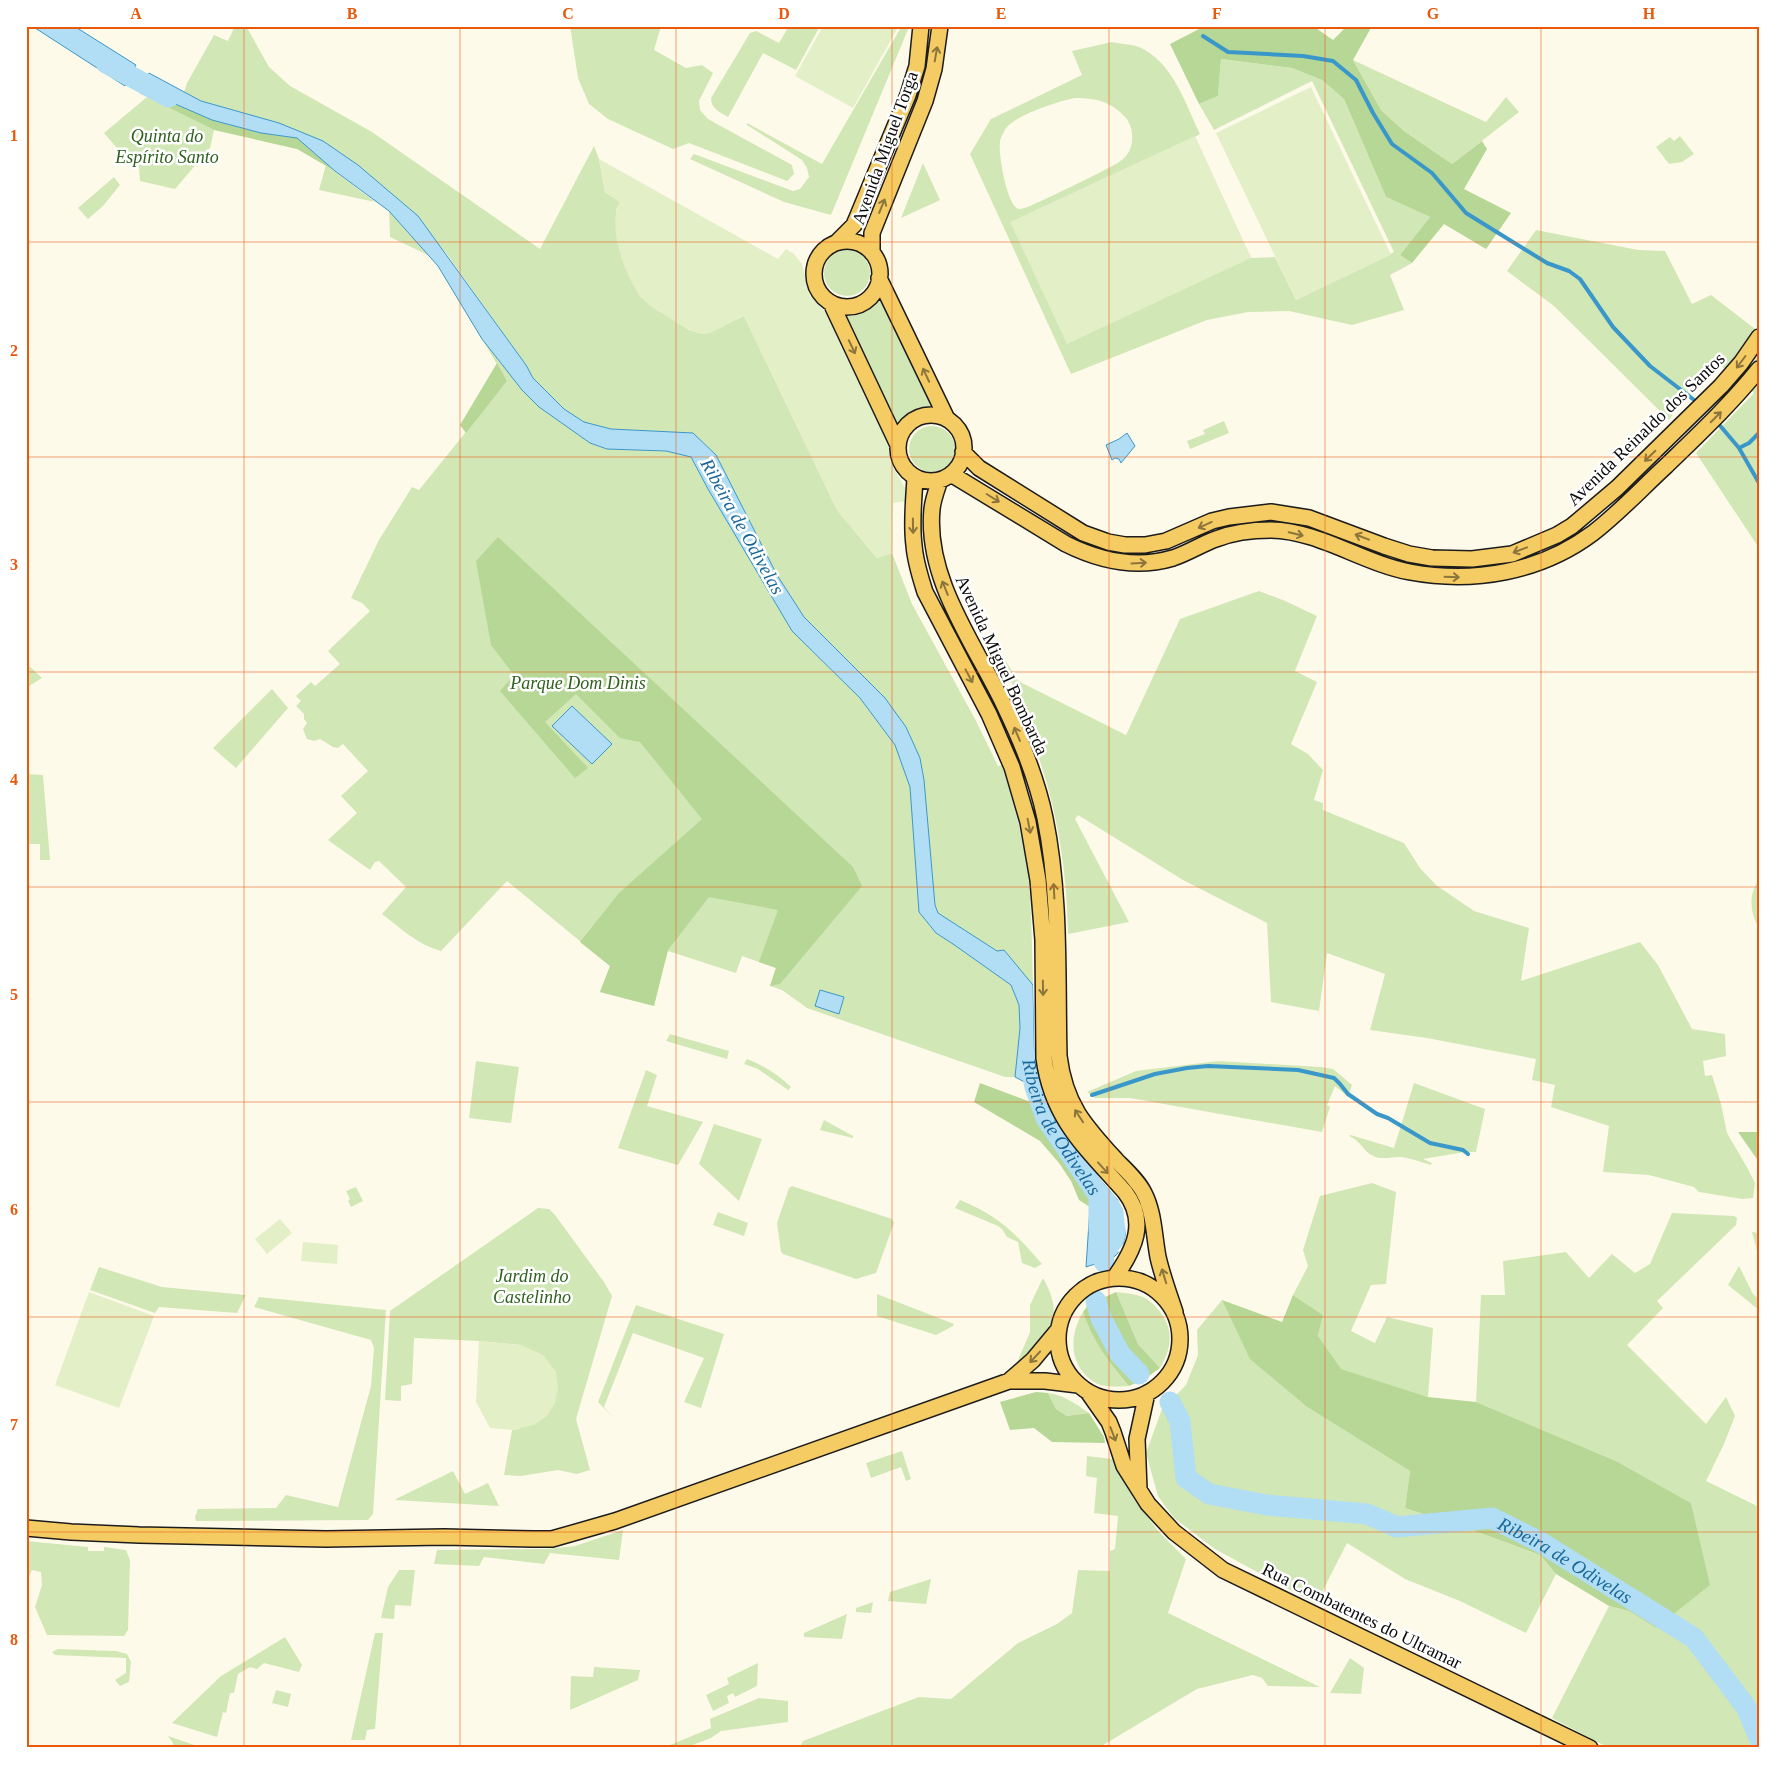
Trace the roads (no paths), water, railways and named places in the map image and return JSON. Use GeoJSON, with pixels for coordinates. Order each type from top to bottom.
{"type":"FeatureCollection","features":[{"type":"Feature","properties":{"kind":"main road","name":"Avenida Miguel Torga"},"geometry":{"type":"LineString","coordinates":[[838,242],[854,225],[908,95],[917,66],[921,26]]}},
{"type":"Feature","properties":{"kind":"main road","name":"Avenida Miguel Torga"},"geometry":{"type":"LineString","coordinates":[[872,253],[872,233],[925,101],[934,69],[940,26]]}},
{"type":"Feature","properties":{"kind":"main road"},"geometry":{"type":"LineString","coordinates":[[831,303],[898,445],[901,464],[909,474],[915,477],[931,481],[945,477],[957,468],[963,452],[962,439],[959,431],[946,419],[880,278],[877,261],[872,253],[857,243],[838,242],[823,251],[818,258],[814,270],[817,289],[821,295],[831,303],[843,307],[867,300],[876,290],[880,278]]}},
{"type":"Feature","properties":{"kind":"main road","name":"Avenida Reinaldo dos Santos"},"geometry":{"type":"LineString","coordinates":[[963,452],[979,468],[1083,533],[1108,542],[1125,545],[1144,545],[1166,542],[1212,521],[1247,513],[1271,512],[1309,518],[1409,554],[1432,558],[1472,559],[1512,554],[1557,535],[1572,526],[1617,488],[1721,386],[1741,363],[1759,337]]}},
{"type":"Feature","properties":{"kind":"main road"},"geometry":{"type":"LineString","coordinates":[[945,477],[1066,544],[1086,554],[1110,561],[1136,563],[1173,558],[1217,538],[1233,534],[1271,530],[1315,538],[1408,572],[1431,576],[1471,577],[1516,570],[1572,547],[1593,533],[1616,514],[1698,435],[1759,369]]}},
{"type":"Feature","properties":{"kind":"main road"},"geometry":{"type":"LineString","coordinates":[[898,445],[905,427],[915,419],[928,415],[946,419]]}},
{"type":"Feature","properties":{"kind":"main road","name":"Avenida Miguel Bombarda"},"geometry":{"type":"LineString","coordinates":[[915,477],[912,523],[918,571],[924,592],[989,714],[1012,767],[1028,822],[1050,940],[1059,1056],[1066,1091],[1074,1109],[1087,1128],[1141,1188],[1148,1202],[1158,1257],[1174,1312]]}},
{"type":"Feature","properties":{"kind":"main road","name":"Avenida Miguel Bombarda"},"geometry":{"type":"LineString","coordinates":[[945,477],[932,508],[932,536],[944,589],[1004,706],[1028,760],[1045,818],[1054,878],[1044,1058],[1047,1077],[1062,1117],[1075,1136],[1131,1200],[1137,1220],[1133,1246],[1115,1278]]}},
{"type":"Feature","properties":{"kind":"main road"},"geometry":{"type":"LineString","coordinates":[[26,1528],[121,1534],[316,1539],[552,1538],[615,1521],[1009,1381],[1045,1381],[1083,1389],[1107,1399],[1128,1400],[1147,1393],[1163,1382],[1174,1367],[1180,1349],[1180,1330],[1174,1312],[1164,1297],[1150,1286],[1133,1279],[1115,1278],[1103,1280],[1091,1284],[1078,1293],[1070,1302],[1063,1314],[1058,1330],[1058,1350],[1065,1369],[1083,1389]]}},
{"type":"Feature","properties":{"kind":"main road"},"geometry":{"type":"LineString","coordinates":[[1009,1381],[1033,1360],[1058,1330]]}},
{"type":"Feature","properties":{"kind":"main road","name":"Rua Combatentes do Ultramar"},"geometry":{"type":"LineString","coordinates":[[1083,1389],[1109,1422],[1124,1466],[1148,1504],[1174,1532],[1223,1570],[1590,1748]]}},
{"type":"Feature","properties":{"kind":"main road"},"geometry":{"type":"LineString","coordinates":[[1139,1489],[1137,1440],[1147,1393]]}},
{"type":"Feature","properties":{"kind":"water"},"geometry":{"type":"Polygon","coordinates":[[[32,26],[74,26],[136,65],[125,86],[32,26]]]}},
{"type":"Feature","properties":{"kind":"water"},"geometry":{"type":"Polygon","coordinates":[[[149,73],[201,101],[279,123],[323,141],[358,165],[418,216],[526,365],[533,378],[564,409],[584,422],[611,429],[693,433],[716,455],[777,575],[804,617],[885,698],[906,727],[920,758],[924,780],[935,905],[938,913],[997,951],[1004,950],[1033,985],[1035,1077],[1038,1089],[1015,1077],[1020,1028],[1019,1005],[1011,985],[936,933],[919,912],[910,787],[895,745],[860,698],[792,631],[691,457],[666,451],[607,449],[590,443],[539,407],[522,390],[482,339],[438,266],[389,211],[335,171],[297,138],[261,133],[212,120],[141,89],[149,73]]]}},
{"type":"Feature","properties":{"kind":"water"},"geometry":{"type":"Polygon","coordinates":[[[1127,433],[1135,446],[1121,463],[1119,459],[1115,458],[1112,460],[1106,445],[1127,433]]]}},
{"type":"Feature","properties":{"kind":"water"},"geometry":{"type":"Polygon","coordinates":[[[572,706],[612,744],[592,764],[552,726],[572,706]]]}},
{"type":"Feature","properties":{"kind":"water"},"geometry":{"type":"Polygon","coordinates":[[[820,990],[844,997],[839,1014],[815,1006],[820,990]]]}},
{"type":"Feature","properties":{"kind":"water"},"geometry":{"type":"Polygon","coordinates":[[[1096,1174],[1119,1201],[1125,1215],[1126,1230],[1123,1244],[1115,1256],[1086,1267],[1090,1207],[1096,1174]]]}},
{"type":"Feature","properties":{"kind":"waterway"},"geometry":{"type":"LineString","coordinates":[[1203,36],[1228,52],[1303,56],[1333,61],[1356,80],[1392,144],[1432,173],[1466,213],[1547,263],[1569,271],[1580,279],[1613,327],[1650,366],[1698,403]]}},
{"type":"Feature","properties":{"kind":"waterway","name":"Ribeira de Odivelas"},"geometry":{"type":"LineString","coordinates":[[106,63],[169,97]]}},
{"type":"Feature","properties":{"kind":"waterway"},"geometry":{"type":"LineString","coordinates":[[1717,422],[1739,448],[1749,443],[1759,433]]}},
{"type":"Feature","properties":{"kind":"waterway"},"geometry":{"type":"LineString","coordinates":[[1739,448],[1759,483]]}},
{"type":"Feature","properties":{"kind":"waterway","name":"Ribeira de Odivelas"},"geometry":{"type":"LineString","coordinates":[[1029,1059],[1035,1087],[1046,1118],[1099,1196],[1099,1229],[1104,1262]]}},
{"type":"Feature","properties":{"kind":"waterway"},"geometry":{"type":"LineString","coordinates":[[1092,1095],[1155,1074],[1187,1068],[1208,1066],[1298,1070],[1334,1078],[1348,1094],[1377,1114],[1388,1118],[1430,1143],[1463,1150],[1468,1154]]}},
{"type":"Feature","properties":{"kind":"waterway","name":"Ribeira de Odivelas"},"geometry":{"type":"LineString","coordinates":[[1096,1301],[1101,1318],[1120,1354],[1139,1374]]}},
{"type":"Feature","properties":{"kind":"waterway","name":"Ribeira de Odivelas"},"geometry":{"type":"LineString","coordinates":[[1170,1402],[1180,1421],[1186,1478],[1209,1494],[1267,1505],[1367,1514],[1397,1527],[1492,1518],[1540,1542],[1694,1638],[1746,1707],[1759,1737]]}},
{"type":"Feature","properties":{"kind":"park label","name":"Quinta do Espírito Santo"},"geometry":{"type":"Point","coordinates":[167,146]}},
{"type":"Feature","properties":{"kind":"park label","name":"Parque Dom Dinis"},"geometry":{"type":"Point","coordinates":[578,683]}},
{"type":"Feature","properties":{"kind":"park label","name":"Jardim do Castelinho"},"geometry":{"type":"Point","coordinates":[532,1286]}}]}
